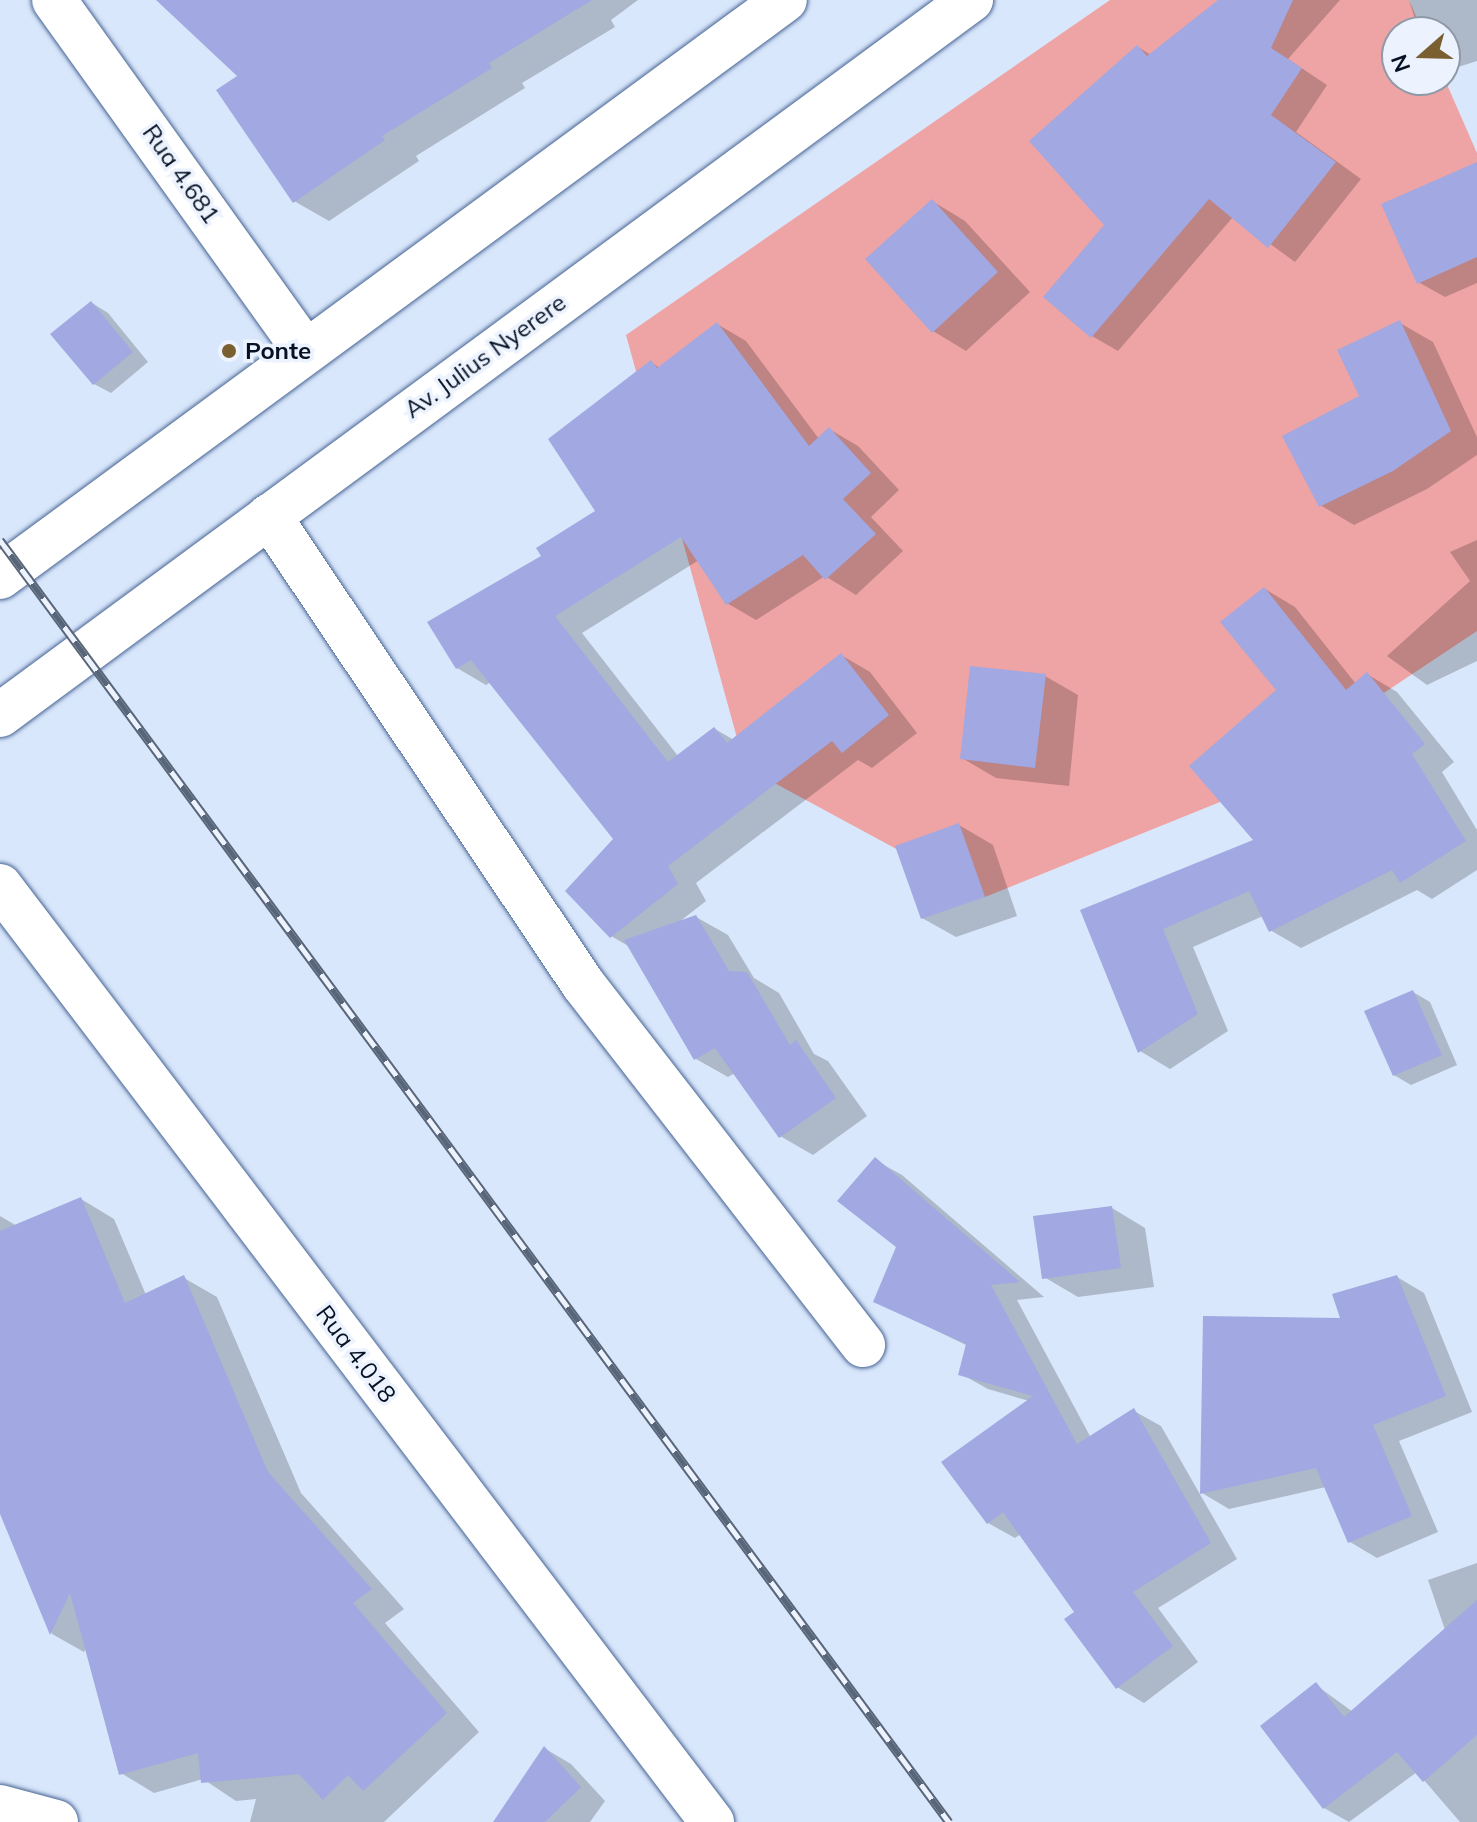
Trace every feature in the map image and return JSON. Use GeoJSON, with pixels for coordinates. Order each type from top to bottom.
{"type":"FeatureCollection","features":[{"type":"Feature","properties":{"kind":"street","name":"Rua 4.681"},"geometry":{"type":"LineString","coordinates":[[54,0],[305,350]]}},
{"type":"Feature","properties":{"kind":"street"},"geometry":{"type":"LineString","coordinates":[[0,577],[785,0]]}},
{"type":"Feature","properties":{"kind":"street","name":"Av. Julius Nyerere"},"geometry":{"type":"LineString","coordinates":[[0,715],[971,0]]}},
{"type":"Feature","properties":{"kind":"street"},"geometry":{"type":"LineString","coordinates":[[269,516],[583,984],[863,1345]]}},
{"type":"Feature","properties":{"kind":"street","name":"Rua 4.018"},"geometry":{"type":"LineString","coordinates":[[0,886],[712,1822]]}},
{"type":"Feature","properties":{"kind":"street"},"geometry":{"type":"LineString","coordinates":[[0,1807],[56,1822]]}},
{"type":"Feature","properties":{"kind":"shaded area"},"geometry":{"type":"Polygon","coordinates":[[[1110,0],[1409,0],[1416,16],[1381,16],[1381,96],[1452,96],[1477,153],[1477,631],[1220,802],[985,897],[745,767],[626,335],[1110,0]]]}},
{"type":"Feature","properties":{"kind":"building"},"geometry":{"type":"Polygon","coordinates":[[[156,0],[592,0],[489,63],[492,68],[382,136],[385,140],[293,203],[216,90],[237,76],[156,0]]]}},
{"type":"Feature","properties":{"kind":"building"},"geometry":{"type":"Polygon","coordinates":[[[1218,0],[1293,0],[1271,48],[1302,68],[1271,115],[1336,162],[1268,248],[1209,199],[1091,338],[1043,297],[1104,225],[1029,141],[1137,45],[1147,56],[1218,0]]]}},
{"type":"Feature","properties":{"kind":"building"},"geometry":{"type":"Polygon","coordinates":[[[1477,162],[1477,257],[1417,284],[1381,204],[1477,162]]]}},
{"type":"Feature","properties":{"kind":"building"},"geometry":{"type":"Polygon","coordinates":[[[932,199],[998,272],[932,333],[865,259],[932,199]]]}},
{"type":"Feature","properties":{"kind":"building"},"geometry":{"type":"Polygon","coordinates":[[[91,301],[133,352],[93,385],[50,334],[91,301]]]}},
{"type":"Feature","properties":{"kind":"building"},"geometry":{"type":"Polygon","coordinates":[[[1400,320],[1451,431],[1393,471],[1319,507],[1282,436],[1359,396],[1337,350],[1400,320]]]}},
{"type":"Feature","properties":{"kind":"building"},"geometry":{"type":"Polygon","coordinates":[[[717,322],[809,446],[829,427],[871,473],[843,499],[876,534],[825,580],[803,555],[726,605],[681,537],[555,616],[668,762],[714,727],[727,743],[841,653],[889,715],[842,753],[832,741],[668,866],[678,884],[610,938],[565,891],[613,839],[471,660],[456,669],[427,622],[541,556],[536,548],[595,511],[548,439],[651,360],[657,368],[717,322]]]}},
{"type":"Feature","properties":{"kind":"building"},"geometry":{"type":"Polygon","coordinates":[[[1264,587],[1346,690],[1367,672],[1425,744],[1412,754],[1466,841],[1400,883],[1392,870],[1269,932],[1249,891],[1163,929],[1198,1014],[1138,1053],[1080,910],[1253,840],[1189,766],[1276,690],[1220,622],[1264,587]]]}},
{"type":"Feature","properties":{"kind":"building"},"geometry":{"type":"Polygon","coordinates":[[[970,666],[1046,674],[1035,768],[960,759],[970,666]]]}},
{"type":"Feature","properties":{"kind":"building"},"geometry":{"type":"Polygon","coordinates":[[[959,823],[985,897],[921,919],[895,846],[959,823]]]}},
{"type":"Feature","properties":{"kind":"building"},"geometry":{"type":"Polygon","coordinates":[[[696,915],[729,971],[747,972],[790,1045],[796,1040],[836,1098],[779,1138],[715,1048],[694,1060],[624,940],[696,915]]]}},
{"type":"Feature","properties":{"kind":"building"},"geometry":{"type":"Polygon","coordinates":[[[1413,990],[1442,1055],[1393,1076],[1364,1011],[1413,990]]]}},
{"type":"Feature","properties":{"kind":"building"},"geometry":{"type":"Polygon","coordinates":[[[875,1157],[1020,1282],[991,1285],[1077,1444],[1134,1408],[1211,1543],[1133,1592],[1173,1646],[1116,1689],[1064,1619],[1074,1612],[1003,1512],[987,1524],[941,1462],[1033,1396],[958,1375],[966,1344],[873,1302],[896,1247],[837,1201],[875,1157]]]}},
{"type":"Feature","properties":{"kind":"building"},"geometry":{"type":"Polygon","coordinates":[[[81,1197],[125,1303],[184,1275],[268,1472],[372,1589],[353,1603],[447,1713],[363,1791],[348,1775],[323,1800],[299,1774],[201,1783],[198,1753],[119,1775],[70,1593],[50,1635],[0,1514],[0,1231],[81,1197]]]}},
{"type":"Feature","properties":{"kind":"building"},"geometry":{"type":"Polygon","coordinates":[[[1112,1206],[1121,1268],[1042,1279],[1033,1216],[1112,1206]]]}},
{"type":"Feature","properties":{"kind":"building"},"geometry":{"type":"Polygon","coordinates":[[[1397,1275],[1446,1396],[1373,1425],[1412,1516],[1348,1543],[1316,1468],[1200,1494],[1203,1316],[1340,1318],[1332,1294],[1397,1275]]]}},
{"type":"Feature","properties":{"kind":"building"},"geometry":{"type":"Polygon","coordinates":[[[1477,1600],[1477,1735],[1423,1782],[1397,1752],[1323,1809],[1260,1726],[1316,1682],[1344,1717],[1477,1600]]]}},
{"type":"Feature","properties":{"kind":"building"},"geometry":{"type":"Polygon","coordinates":[[[544,1746],[581,1787],[545,1822],[493,1822],[544,1746]]]}},
{"type":"Feature","properties":{"kind":"railway"},"geometry":{"type":"LineString","coordinates":[[0,540],[949,1822]]}},
{"type":"Feature","properties":{"kind":"place","name":"Ponte"},"geometry":{"type":"Point","coordinates":[229,351]}}]}
